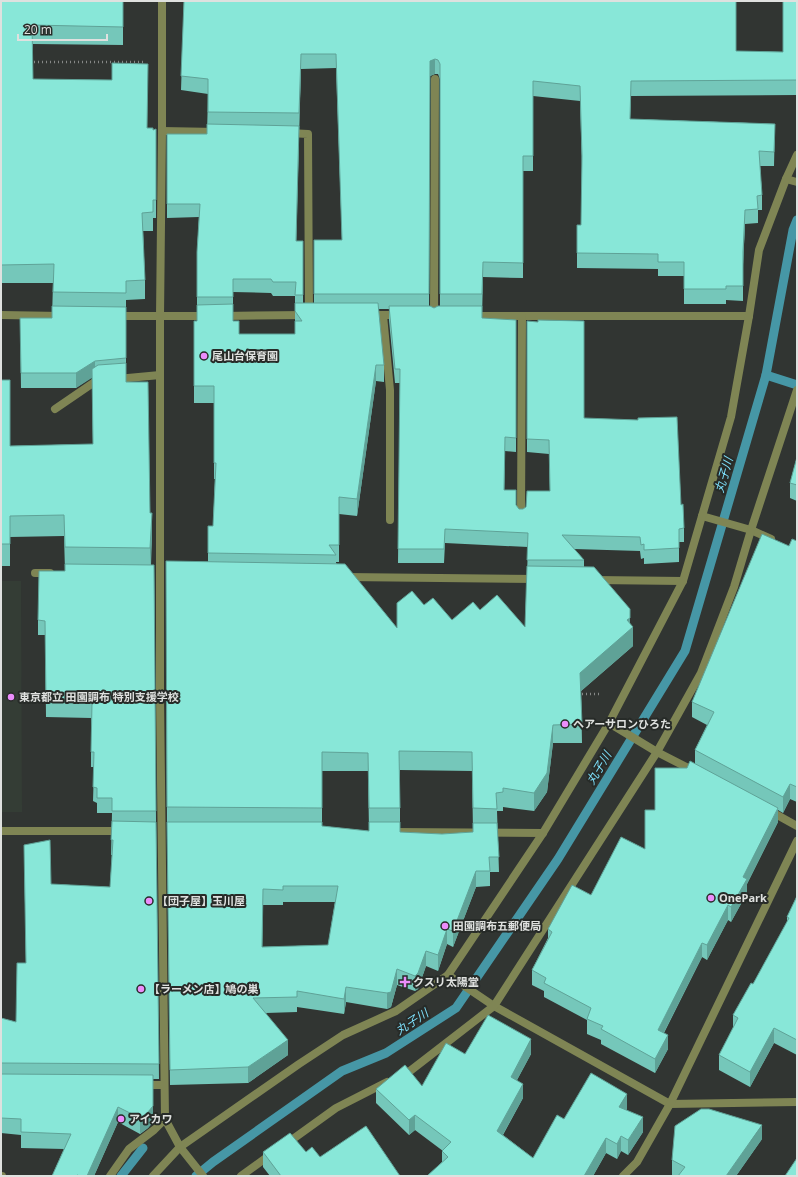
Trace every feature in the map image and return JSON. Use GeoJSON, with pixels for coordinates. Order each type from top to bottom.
{"type":"FeatureCollection","features":[{"type":"Feature","properties":{"kind":"street"},"geometry":{"type":"LineString","coordinates":[[162,1],[160,574],[165,1119],[180,1147],[203,1176]]}},
{"type":"Feature","properties":{"kind":"street"},"geometry":{"type":"LineString","coordinates":[[434,79],[434,316]]}},
{"type":"Feature","properties":{"kind":"street"},"geometry":{"type":"LineString","coordinates":[[162,131],[224,132]]}},
{"type":"Feature","properties":{"kind":"street"},"geometry":{"type":"LineString","coordinates":[[104,316],[160,317],[312,315],[308,134],[277,133]]}},
{"type":"Feature","properties":{"kind":"street"},"geometry":{"type":"LineString","coordinates":[[153,1176],[180,1147],[299,1064],[343,1035],[396,1011],[448,975],[543,832],[609,723],[683,581],[731,417],[759,250],[786,179],[797,155]]}},
{"type":"Feature","properties":{"kind":"street"},"geometry":{"type":"LineString","coordinates":[[786,179],[797,182]]}},
{"type":"Feature","properties":{"kind":"street"},"geometry":{"type":"LineString","coordinates":[[1,315],[72,316]]}},
{"type":"Feature","properties":{"kind":"street"},"geometry":{"type":"LineString","coordinates":[[360,315],[412,315]]}},
{"type":"Feature","properties":{"kind":"street"},"geometry":{"type":"LineString","coordinates":[[382,315],[390,390],[390,520]]}},
{"type":"Feature","properties":{"kind":"street"},"geometry":{"type":"LineString","coordinates":[[463,316],[749,316]]}},
{"type":"Feature","properties":{"kind":"street"},"geometry":{"type":"LineString","coordinates":[[521,518],[522,316]]}},
{"type":"Feature","properties":{"kind":"street"},"geometry":{"type":"LineString","coordinates":[[55,409],[96,381],[160,375]]}},
{"type":"Feature","properties":{"kind":"street"},"geometry":{"type":"LineString","coordinates":[[241,1176],[336,1108],[410,1071],[494,1006],[657,752],[701,673],[734,587],[797,390]]}},
{"type":"Feature","properties":{"kind":"street"},"geometry":{"type":"LineString","coordinates":[[702,516],[751,530],[777,542]]}},
{"type":"Feature","properties":{"kind":"street"},"geometry":{"type":"LineString","coordinates":[[35,573],[58,573]]}},
{"type":"Feature","properties":{"kind":"street"},"geometry":{"type":"LineString","coordinates":[[334,577],[548,579]]}},
{"type":"Feature","properties":{"kind":"street"},"geometry":{"type":"LineString","coordinates":[[588,580],[683,581]]}},
{"type":"Feature","properties":{"kind":"street"},"geometry":{"type":"LineString","coordinates":[[609,723],[657,752],[706,778]]}},
{"type":"Feature","properties":{"kind":"street"},"geometry":{"type":"LineString","coordinates":[[762,807],[797,826]]}},
{"type":"Feature","properties":{"kind":"street"},"geometry":{"type":"LineString","coordinates":[[1,831],[131,831]]}},
{"type":"Feature","properties":{"kind":"street"},"geometry":{"type":"LineString","coordinates":[[384,832],[543,832]]}},
{"type":"Feature","properties":{"kind":"street"},"geometry":{"type":"LineString","coordinates":[[623,1176],[637,1162],[670,1104],[797,841]]}},
{"type":"Feature","properties":{"kind":"street"},"geometry":{"type":"LineString","coordinates":[[448,975],[494,1006],[670,1104],[797,1102]]}},
{"type":"Feature","properties":{"kind":"street"},"geometry":{"type":"LineString","coordinates":[[133,1085],[164,1085]]}},
{"type":"Feature","properties":{"kind":"street"},"geometry":{"type":"LineString","coordinates":[[110,1176],[129,1149],[154,1130],[165,1119]]}},
{"type":"Feature","properties":{"kind":"path"},"geometry":{"type":"LineString","coordinates":[[24,62],[162,62]]}},
{"type":"Feature","properties":{"kind":"path"},"geometry":{"type":"LineString","coordinates":[[576,694],[624,694]]}},
{"type":"Feature","properties":{"kind":"shaded area","name":"東京都立 田園調布 特別支援学校"},"geometry":{"type":"Polygon","coordinates":[[[1,581],[21,581],[22,812],[1,812],[1,581]]]}},
{"type":"Feature","properties":{"kind":"building"},"geometry":{"type":"Polygon","coordinates":[[[1,1],[123,1],[123,27],[32,25],[33,79],[112,80],[112,63],[148,64],[147,128],[153,128],[153,130],[156,129],[156,200],[153,200],[153,212],[142,213],[145,280],[126,281],[126,293],[53,292],[54,264],[1,265],[1,1]]]}},
{"type":"Feature","properties":{"kind":"building"},"geometry":{"type":"Polygon","coordinates":[[[184,1],[736,1],[736,51],[783,52],[783,1],[797,1],[797,80],[631,81],[630,119],[775,124],[774,152],[759,151],[762,195],[757,196],[758,209],[745,210],[743,286],[726,286],[726,289],[684,289],[684,262],[658,262],[658,254],[577,253],[577,225],[581,225],[582,156],[580,86],[533,81],[533,156],[523,156],[523,263],[483,262],[482,294],[440,294],[440,64],[438,60],[435,59],[430,61],[429,294],[314,294],[314,240],[342,240],[336,54],[301,54],[299,113],[208,112],[208,79],[181,76],[184,1]]]}},
{"type":"Feature","properties":{"kind":"building"},"geometry":{"type":"Polygon","coordinates":[[[207,124],[299,126],[296,241],[303,241],[303,295],[295,295],[296,282],[273,282],[271,279],[233,279],[233,297],[197,297],[197,252],[200,204],[167,204],[167,134],[207,134],[207,124]]]}},
{"type":"Feature","properties":{"kind":"building"},"geometry":{"type":"Polygon","coordinates":[[[295,303],[378,303],[384,365],[376,365],[357,499],[339,497],[339,545],[329,545],[336,555],[208,553],[208,526],[213,526],[216,463],[214,463],[214,386],[194,386],[194,321],[197,321],[197,305],[233,304],[233,321],[239,321],[239,334],[295,334],[295,321],[302,321],[295,311],[295,303]]]}},
{"type":"Feature","properties":{"kind":"building"},"geometry":{"type":"Polygon","coordinates":[[[52,306],[126,307],[126,358],[95,361],[76,373],[21,373],[20,318],[52,318],[52,306]]]}},
{"type":"Feature","properties":{"kind":"building"},"geometry":{"type":"Polygon","coordinates":[[[389,306],[430,306],[434,308],[438,306],[482,306],[482,318],[516,320],[516,438],[505,437],[504,490],[516,490],[516,505],[519,509],[526,507],[527,491],[550,491],[549,440],[527,439],[527,321],[584,321],[584,418],[638,420],[638,418],[677,417],[681,505],[683,504],[684,528],[679,529],[679,548],[644,550],[644,544],[641,545],[640,537],[562,535],[584,560],[527,560],[528,533],[445,529],[444,549],[398,549],[400,369],[395,369],[389,306]]]}},
{"type":"Feature","properties":{"kind":"building"},"geometry":{"type":"Polygon","coordinates":[[[126,363],[126,382],[148,382],[150,513],[152,513],[150,548],[65,547],[64,515],[10,516],[10,544],[1,544],[1,380],[10,380],[10,446],[93,444],[92,369],[98,365],[126,363]]]}},
{"type":"Feature","properties":{"kind":"building"},"geometry":{"type":"Polygon","coordinates":[[[797,457],[797,485],[790,483],[797,457]]]}},
{"type":"Feature","properties":{"kind":"building"},"geometry":{"type":"Polygon","coordinates":[[[762,534],[789,546],[792,539],[797,541],[797,787],[790,784],[783,797],[695,750],[714,712],[692,702],[762,534]]]}},
{"type":"Feature","properties":{"kind":"building"},"geometry":{"type":"Polygon","coordinates":[[[166,561],[345,564],[397,628],[397,603],[412,591],[424,605],[433,598],[452,620],[473,602],[480,610],[497,595],[525,627],[527,566],[594,567],[630,609],[630,618],[627,620],[633,627],[580,673],[582,724],[553,725],[547,773],[534,793],[503,788],[503,792],[496,793],[497,809],[473,808],[472,752],[399,751],[400,808],[369,808],[368,753],[322,752],[322,808],[167,807],[166,561]]]}},
{"type":"Feature","properties":{"kind":"building"},"geometry":{"type":"Polygon","coordinates":[[[65,564],[154,565],[156,811],[112,811],[112,798],[97,798],[97,788],[93,787],[94,752],[91,752],[92,703],[46,702],[45,621],[38,620],[39,571],[65,571],[65,564]]]}},
{"type":"Feature","properties":{"kind":"building"},"geometry":{"type":"Polygon","coordinates":[[[690,761],[778,808],[743,877],[747,879],[731,907],[728,905],[707,945],[702,943],[658,1030],[668,1035],[655,1059],[601,1029],[603,1026],[587,1019],[591,1008],[544,983],[546,978],[532,970],[552,932],[548,929],[572,885],[591,895],[621,837],[645,849],[645,810],[655,810],[655,768],[687,768],[690,761]]]}},
{"type":"Feature","properties":{"kind":"building"},"geometry":{"type":"Polygon","coordinates":[[[112,821],[156,822],[159,1064],[1,1063],[1,1018],[16,1022],[17,963],[26,963],[24,845],[50,840],[51,884],[110,887],[113,840],[111,840],[112,821]]]}},
{"type":"Feature","properties":{"kind":"building"},"geometry":{"type":"Polygon","coordinates":[[[167,822],[322,822],[322,826],[369,831],[369,822],[400,822],[400,832],[442,834],[473,832],[473,823],[497,823],[499,857],[489,857],[490,871],[476,871],[453,931],[447,929],[438,955],[426,951],[418,973],[415,976],[397,969],[391,992],[387,993],[346,987],[344,999],[297,991],[297,997],[253,998],[288,1040],[248,1067],[170,1070],[167,822]],[[283,886],[283,890],[263,889],[262,947],[328,945],[338,886],[283,886]]]}},
{"type":"Feature","properties":{"kind":"building"},"geometry":{"type":"Polygon","coordinates":[[[797,896],[797,1040],[774,1028],[750,1072],[719,1055],[738,1018],[733,1015],[751,983],[753,984],[789,918],[787,917],[797,896]]]}},
{"type":"Feature","properties":{"kind":"building"},"geometry":{"type":"Polygon","coordinates":[[[488,1015],[531,1039],[511,1077],[523,1084],[497,1131],[533,1158],[557,1115],[564,1119],[591,1073],[627,1094],[619,1107],[643,1117],[628,1140],[621,1136],[617,1144],[606,1138],[584,1176],[427,1176],[448,1157],[442,1151],[451,1142],[415,1115],[409,1120],[376,1089],[405,1065],[422,1086],[446,1043],[465,1054],[488,1015]]]}},
{"type":"Feature","properties":{"kind":"building"},"geometry":{"type":"Polygon","coordinates":[[[1,1074],[153,1075],[153,1106],[140,1118],[118,1107],[87,1176],[52,1176],[71,1134],[21,1132],[21,1119],[1,1118],[1,1074]]]}},
{"type":"Feature","properties":{"kind":"building"},"geometry":{"type":"Polygon","coordinates":[[[701,1109],[709,1109],[762,1125],[726,1176],[678,1176],[685,1167],[672,1160],[675,1126],[701,1109]]]}},
{"type":"Feature","properties":{"kind":"building"},"geometry":{"type":"Polygon","coordinates":[[[366,1126],[400,1176],[281,1176],[263,1152],[290,1133],[306,1152],[312,1147],[320,1157],[366,1126]]]}},
{"type":"Feature","properties":{"kind":"building"},"geometry":{"type":"Polygon","coordinates":[[[797,1158],[797,1176],[785,1176],[797,1158]]]}},
{"type":"Feature","properties":{"kind":"waterway","name":"丸子川"},"geometry":{"type":"LineString","coordinates":[[196,1176],[213,1162],[342,1071],[386,1053],[456,1008],[558,859],[685,651],[766,375],[793,230],[797,220]]}},
{"type":"Feature","properties":{"kind":"waterway"},"geometry":{"type":"LineString","coordinates":[[766,375],[797,385]]}},
{"type":"Feature","properties":{"kind":"waterway"},"geometry":{"type":"LineString","coordinates":[[121,1176],[143,1148]]}},
{"type":"Feature","properties":{"kind":"place","name":"尾山台保育園"},"geometry":{"type":"Point","coordinates":[204,356]}},
{"type":"Feature","properties":{"kind":"place","name":"東京都立 田園調布 特別支援学校"},"geometry":{"type":"Point","coordinates":[11,697]}},
{"type":"Feature","properties":{"kind":"place","name":"ヘアーサロンひろた"},"geometry":{"type":"Point","coordinates":[565,724]}},
{"type":"Feature","properties":{"kind":"place","name":"OnePark"},"geometry":{"type":"Point","coordinates":[711,898]}},
{"type":"Feature","properties":{"kind":"place","name":"【団子屋】玉川屋"},"geometry":{"type":"Point","coordinates":[149,901]}},
{"type":"Feature","properties":{"kind":"place","name":"田園調布五郵便局"},"geometry":{"type":"Point","coordinates":[445,926]}},
{"type":"Feature","properties":{"kind":"place","name":"クスリ太陽堂"},"geometry":{"type":"Point","coordinates":[405,982]}},
{"type":"Feature","properties":{"kind":"place","name":"【ラーメン店】鳩の巣"},"geometry":{"type":"Point","coordinates":[141,989]}},
{"type":"Feature","properties":{"kind":"place","name":"アイカワ"},"geometry":{"type":"Point","coordinates":[121,1119]}}]}
